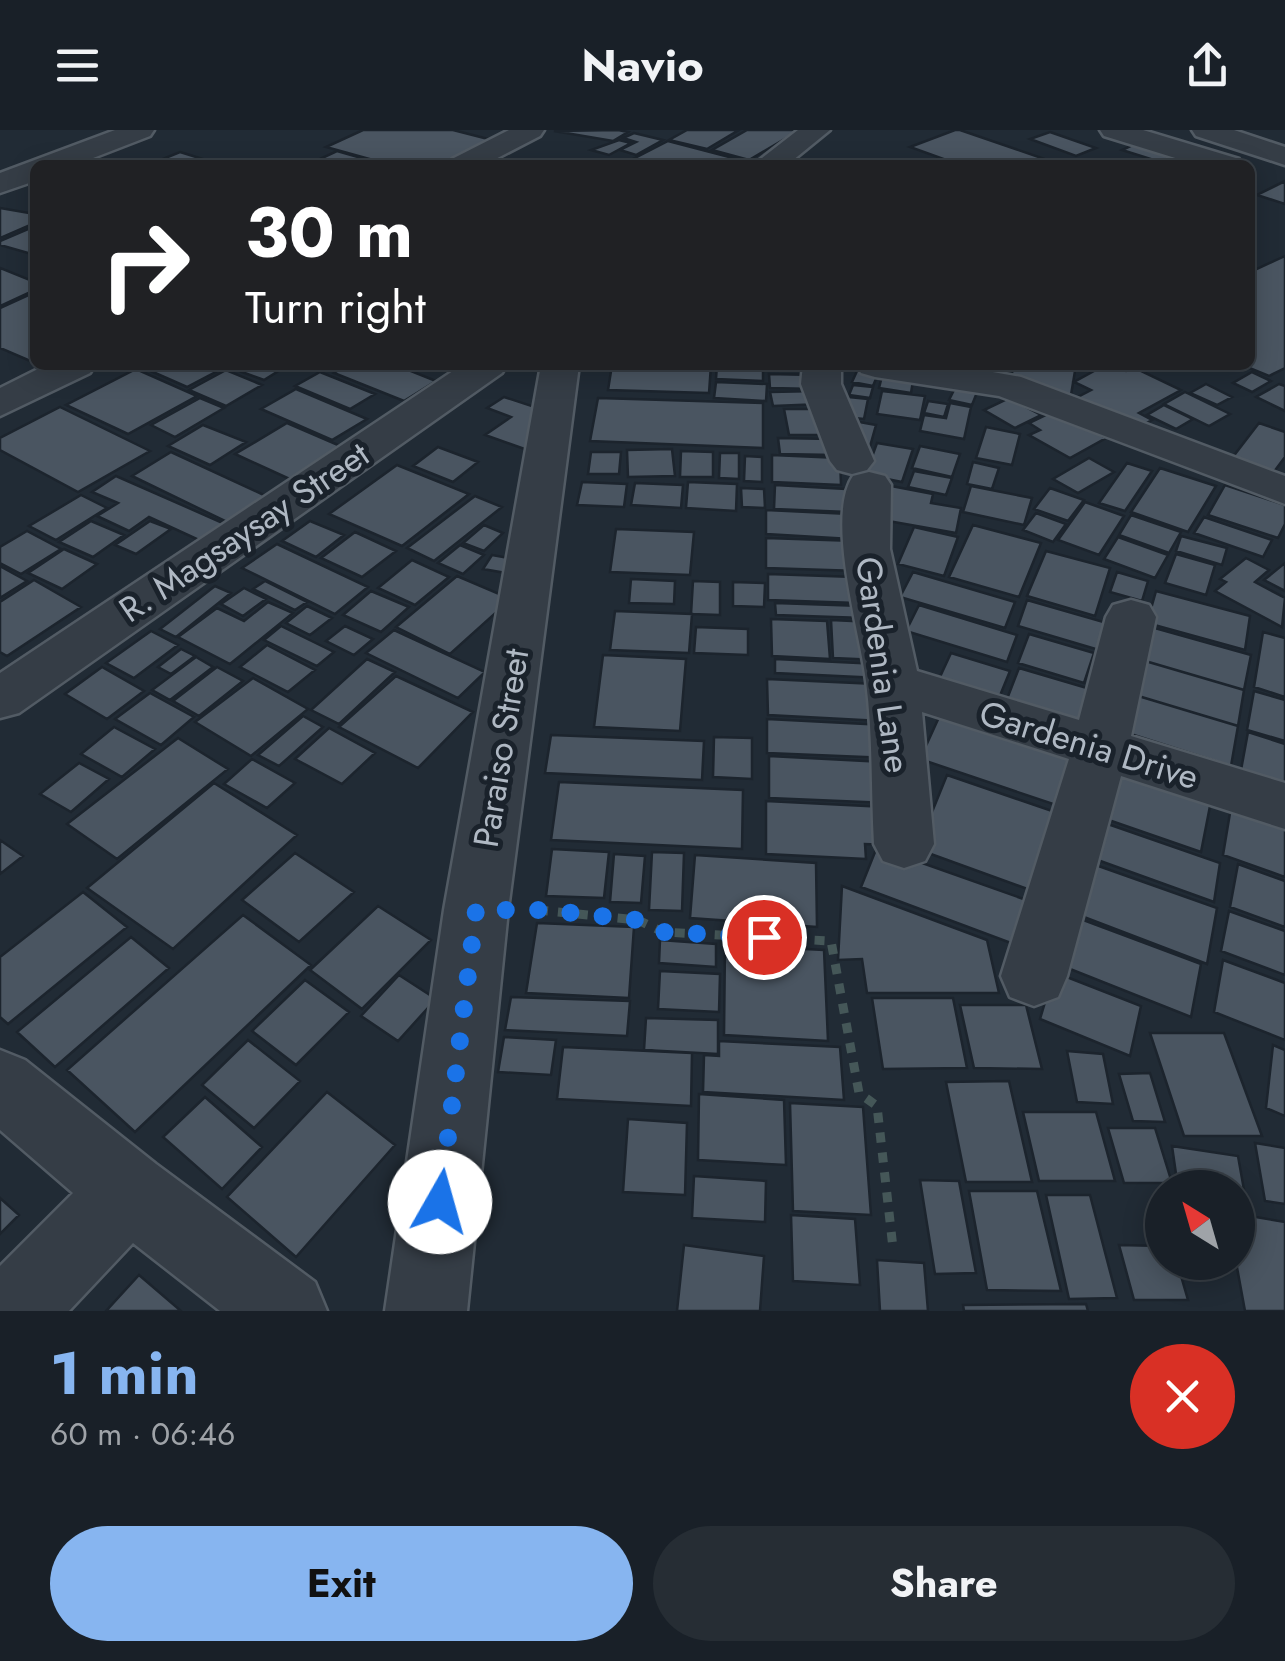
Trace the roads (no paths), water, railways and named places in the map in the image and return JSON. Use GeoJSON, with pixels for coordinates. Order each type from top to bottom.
{"type":"FeatureCollection","features":[{"type":"Feature","properties":{"kind":"street"},"geometry":{"type":"LineString","coordinates":[[61,160],[140,130]]}},
{"type":"Feature","properties":{"kind":"street"},"geometry":{"type":"LineString","coordinates":[[472,160],[530,130]]}},
{"type":"Feature","properties":{"kind":"street"},"geometry":{"type":"LineString","coordinates":[[775,160],[816,130]]}},
{"type":"Feature","properties":{"kind":"street"},"geometry":{"type":"LineString","coordinates":[[1114,130],[1213,160]]}},
{"type":"Feature","properties":{"kind":"street"},"geometry":{"type":"LineString","coordinates":[[1206,130],[1285,156]]}},
{"type":"Feature","properties":{"kind":"street"},"geometry":{"type":"LineString","coordinates":[[1255,169],[1285,166]]}},
{"type":"Feature","properties":{"kind":"street"},"geometry":{"type":"LineString","coordinates":[[0,184],[30,172]]}},
{"type":"Feature","properties":{"kind":"street"},"geometry":{"type":"LineString","coordinates":[[0,404],[66,370]]}},
{"type":"Feature","properties":{"kind":"street","name":"R. Magsaysay Street"},"geometry":{"type":"LineString","coordinates":[[0,699],[481,370]]}},
{"type":"Feature","properties":{"kind":"street","name":"Paraiso Street"},"geometry":{"type":"LineString","coordinates":[[426,1311],[476,910],[559,370]]}},
{"type":"Feature","properties":{"kind":"street","name":"Gardenia Lane"},"geometry":{"type":"LineString","coordinates":[[821,370],[820,384],[861,473],[866,549],[893,683],[904,844]]}},
{"type":"Feature","properties":{"kind":"street"},"geometry":{"type":"LineString","coordinates":[[905,370],[1023,390],[1285,491]]}},
{"type":"Feature","properties":{"kind":"street"},"geometry":{"type":"LineString","coordinates":[[1034,976],[1100,748],[1131,617]]}},
{"type":"Feature","properties":{"kind":"street","name":"Gardenia Drive"},"geometry":{"type":"LineString","coordinates":[[893,683],[1285,806]]}},
{"type":"Feature","properties":{"kind":"street"},"geometry":{"type":"LineString","coordinates":[[0,1084],[129,1191],[286,1311]]}},
{"type":"Feature","properties":{"kind":"street"},"geometry":{"type":"LineString","coordinates":[[14,1311],[129,1191]]}}]}
